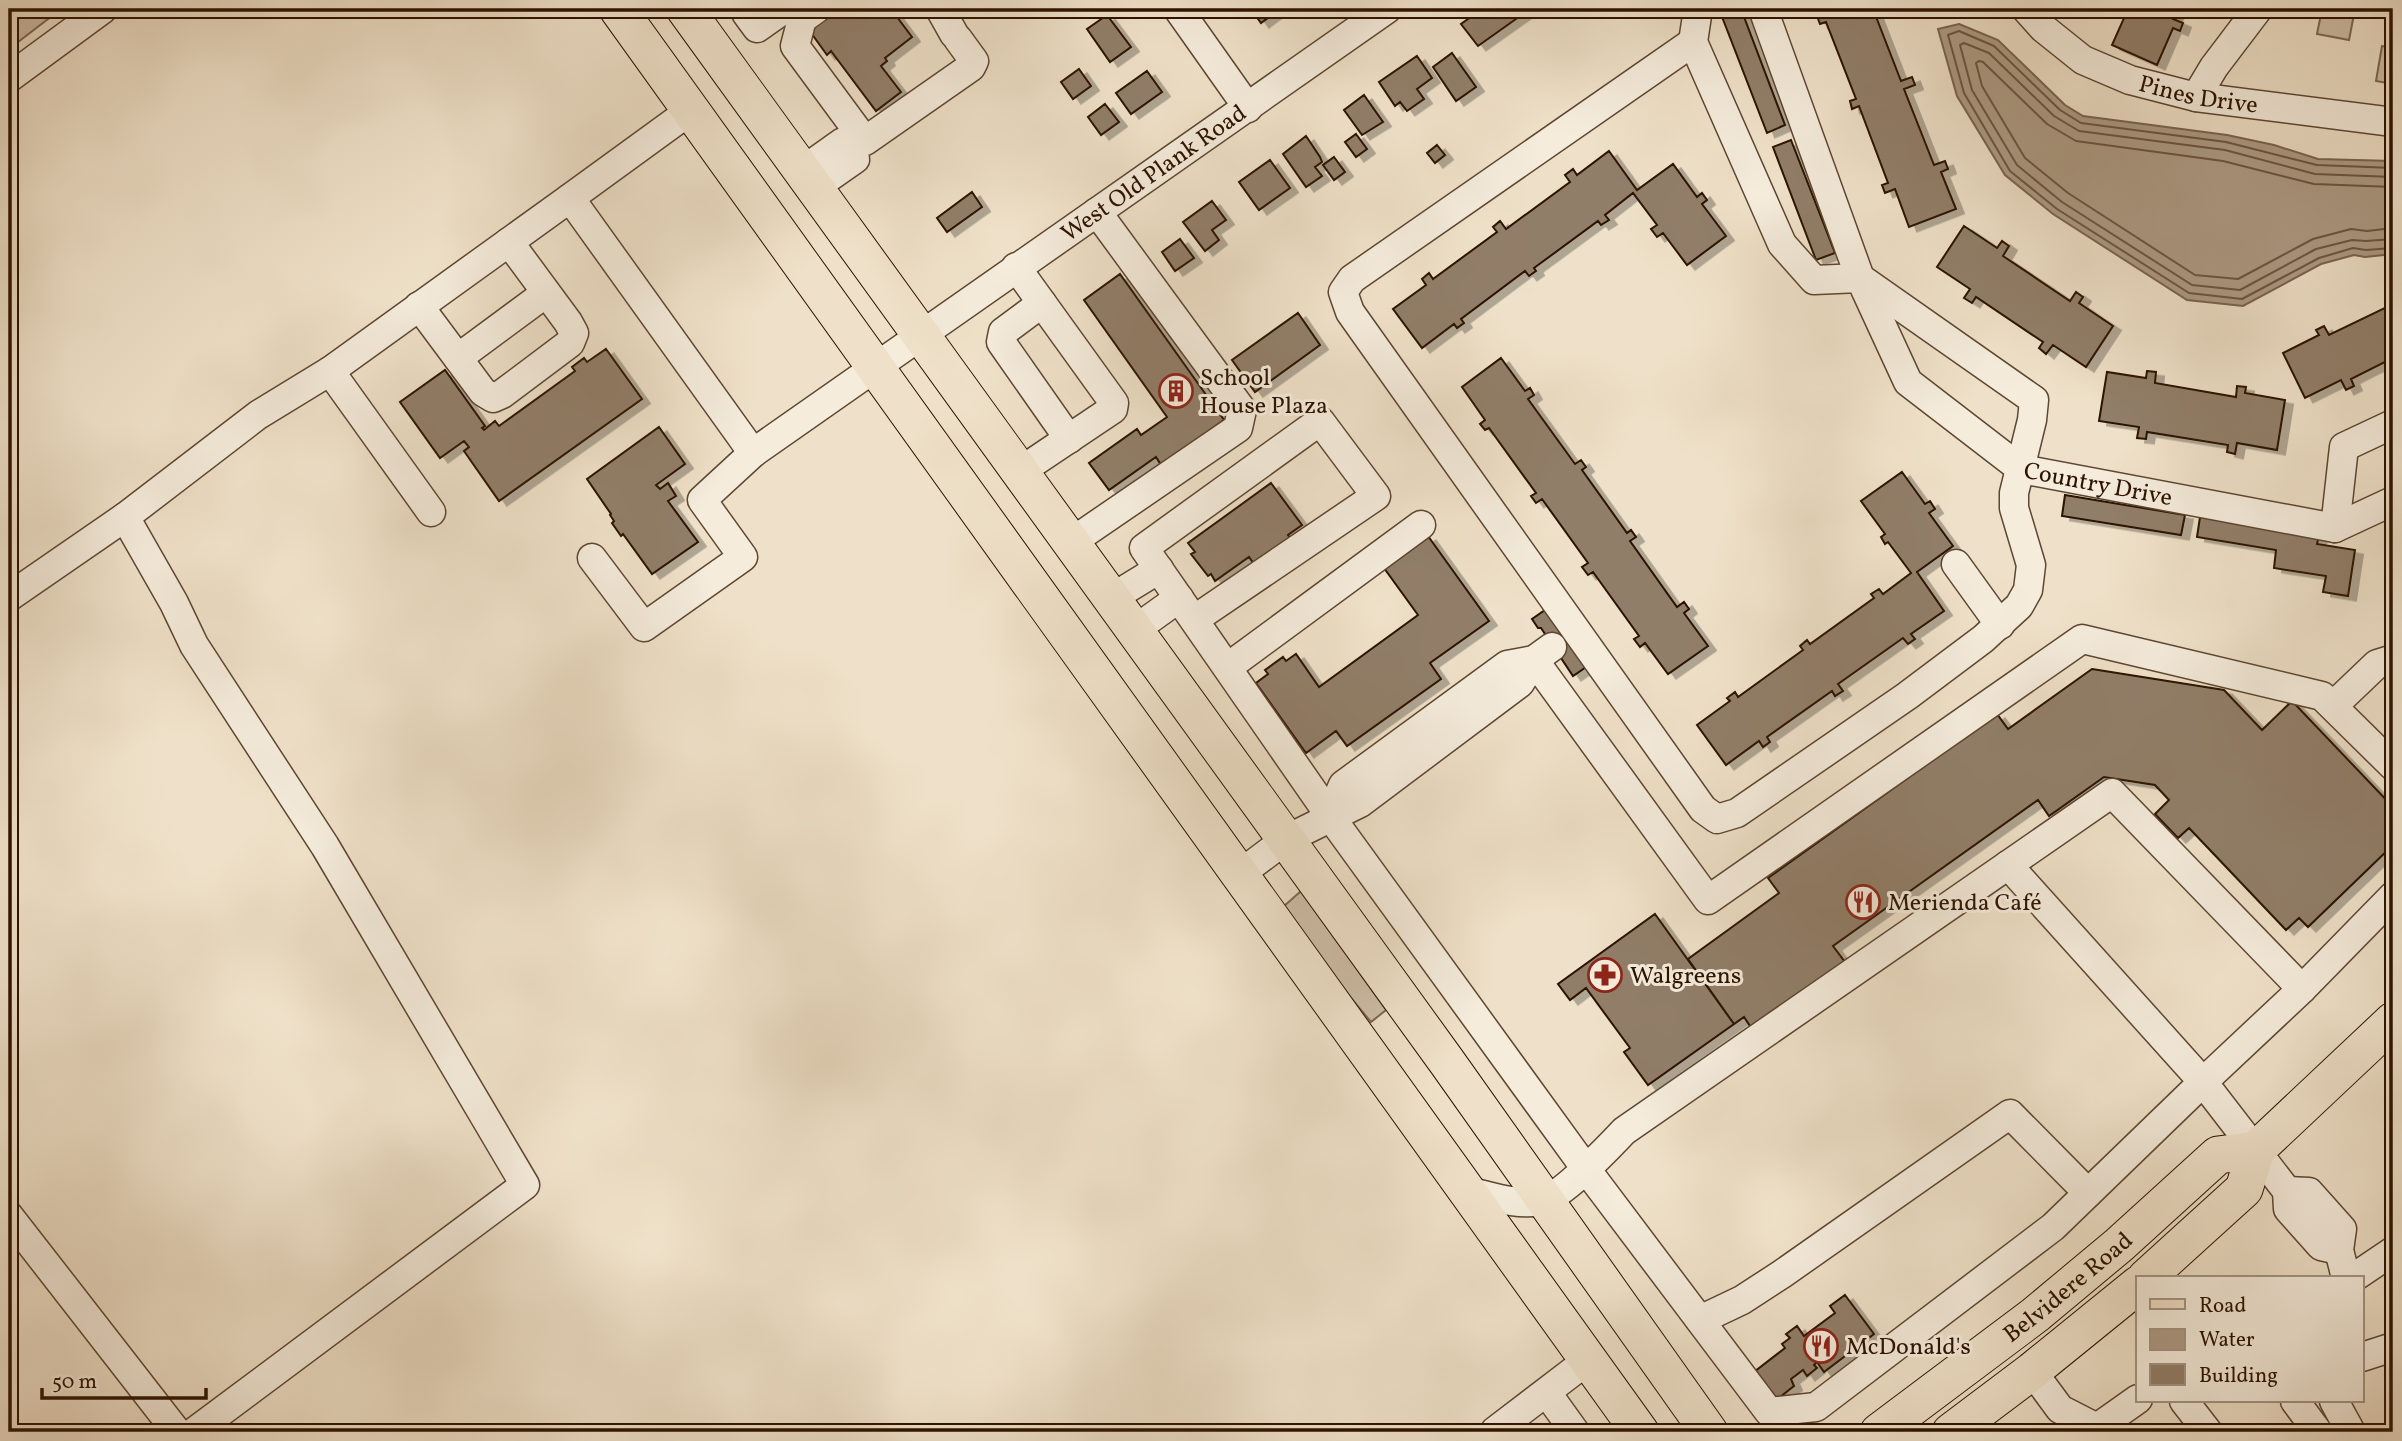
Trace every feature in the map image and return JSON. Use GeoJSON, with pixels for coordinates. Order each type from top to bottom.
{"type":"FeatureCollection","features":[{"type":"Feature","properties":{"kind":"main road"},"geometry":{"type":"LineString","coordinates":[[618,9],[1640,1432]]}},
{"type":"Feature","properties":{"kind":"main road"},"geometry":{"type":"LineString","coordinates":[[685,9],[811,180],[1709,1432]]}},
{"type":"Feature","properties":{"kind":"main road"},"geometry":{"type":"LineString","coordinates":[[663,72],[707,40]]}},
{"type":"Feature","properties":{"kind":"main road","name":"Belvidere Road"},"geometry":{"type":"LineString","coordinates":[[2148,1276],[2244,1189],[2256,1150],[2393,1021]]}},
{"type":"Feature","properties":{"kind":"main road","name":"Belvidere Road"},"geometry":{"type":"LineString","coordinates":[[1879,1432],[2035,1315],[2119,1245],[2218,1156],[2256,1150]]}},
{"type":"Feature","properties":{"kind":"main road","name":"Belvidere Road"},"geometry":{"type":"LineString","coordinates":[[1951,1432],[2136,1287]]}},
{"type":"Feature","properties":{"kind":"street"},"geometry":{"type":"LineString","coordinates":[[9,78],[103,9]]}},
{"type":"Feature","properties":{"kind":"street"},"geometry":{"type":"LineString","coordinates":[[707,40],[744,11],[757,28],[784,9]]}},
{"type":"Feature","properties":{"kind":"street"},"geometry":{"type":"LineString","coordinates":[[816,9],[802,19],[795,46],[859,145]]}},
{"type":"Feature","properties":{"kind":"street"},"geometry":{"type":"LineString","coordinates":[[811,180],[825,180],[855,159],[859,145],[971,67],[974,61],[940,9]]}},
{"type":"Feature","properties":{"kind":"street"},"geometry":{"type":"LineString","coordinates":[[1178,9],[1248,107]]}},
{"type":"Feature","properties":{"kind":"street","name":"West Old Plank Road"},"geometry":{"type":"LineString","coordinates":[[592,558],[644,627],[743,557],[702,500],[754,453],[919,334],[1387,9]]}},
{"type":"Feature","properties":{"kind":"street"},"geometry":{"type":"LineString","coordinates":[[1557,643],[1703,809],[1717,818],[1737,813],[1907,696],[2000,625],[2020,606],[2028,590],[2031,565],[2014,508],[2014,493],[2034,400],[1860,278],[1814,280],[1782,244],[1693,41],[1698,9]]}},
{"type":"Feature","properties":{"kind":"street","name":"Country Drive"},"geometry":{"type":"LineString","coordinates":[[1763,9],[1860,278],[1908,382],[2021,469],[2334,528]]}},
{"type":"Feature","properties":{"kind":"street","name":"Pines Drive"},"geometry":{"type":"LineString","coordinates":[[2026,9],[2043,28],[2083,60],[2130,80],[2196,97],[2393,122]]}},
{"type":"Feature","properties":{"kind":"street"},"geometry":{"type":"LineString","coordinates":[[2196,97],[2214,67],[2258,9]]}},
{"type":"Feature","properties":{"kind":"street"},"geometry":{"type":"LineString","coordinates":[[1693,41],[1352,279],[1343,292],[1350,312],[1557,643],[1708,900],[2082,639],[2322,696],[2393,766]]}},
{"type":"Feature","properties":{"kind":"street"},"geometry":{"type":"LineString","coordinates":[[9,597],[125,517],[258,415],[330,371],[691,110]]}},
{"type":"Feature","properties":{"kind":"street"},"geometry":{"type":"LineString","coordinates":[[570,198],[754,453]]}},
{"type":"Feature","properties":{"kind":"street"},"geometry":{"type":"LineString","coordinates":[[1070,543],[1238,428],[1242,410],[1097,212]]}},
{"type":"Feature","properties":{"kind":"street"},"geometry":{"type":"LineString","coordinates":[[419,306],[483,392],[493,398],[502,394],[570,343],[574,333],[509,242]]}},
{"type":"Feature","properties":{"kind":"street"},"geometry":{"type":"LineString","coordinates":[[1016,267],[1114,403],[1113,409],[1019,472]]}},
{"type":"Feature","properties":{"kind":"street"},"geometry":{"type":"LineString","coordinates":[[457,358],[546,293]]}},
{"type":"Feature","properties":{"kind":"street"},"geometry":{"type":"LineString","coordinates":[[1042,303],[1003,332],[1000,342],[1069,439]]}},
{"type":"Feature","properties":{"kind":"street"},"geometry":{"type":"LineString","coordinates":[[330,371],[431,512]]}},
{"type":"Feature","properties":{"kind":"street"},"geometry":{"type":"LineString","coordinates":[[1133,631],[1187,608],[1376,496],[1320,421],[1144,548],[1187,608],[1331,816],[1586,1169],[1769,1412],[1816,1407],[2053,1227],[2302,989],[2393,896]]}},
{"type":"Feature","properties":{"kind":"street"},"geometry":{"type":"LineString","coordinates":[[2334,528],[2344,447],[2393,424]]}},
{"type":"Feature","properties":{"kind":"street"},"geometry":{"type":"LineString","coordinates":[[2334,528],[2393,501]]}},
{"type":"Feature","properties":{"kind":"street"},"geometry":{"type":"LineString","coordinates":[[125,517],[174,603],[194,645],[325,846],[525,1185],[194,1432]]}},
{"type":"Feature","properties":{"kind":"street"},"geometry":{"type":"LineString","coordinates":[[1228,667],[1422,525]]}},
{"type":"Feature","properties":{"kind":"street"},"geometry":{"type":"LineString","coordinates":[[1956,564],[2000,625]]}},
{"type":"Feature","properties":{"kind":"street"},"geometry":{"type":"LineString","coordinates":[[1110,599],[1158,569]]}},
{"type":"Feature","properties":{"kind":"street"},"geometry":{"type":"LineString","coordinates":[[1240,874],[1285,840],[1331,816],[1343,785],[1520,683],[1557,643]]}},
{"type":"Feature","properties":{"kind":"street"},"geometry":{"type":"LineString","coordinates":[[2333,706],[2377,664],[2393,659]]}},
{"type":"Feature","properties":{"kind":"street"},"geometry":{"type":"LineString","coordinates":[[1467,1191],[1523,1203],[1544,1201],[1586,1169],[1624,1131],[2112,793],[2302,989]]}},
{"type":"Feature","properties":{"kind":"street"},"geometry":{"type":"LineString","coordinates":[[2008,865],[2203,1082],[2287,1191],[2309,1192],[2342,1228],[2339,1250],[2346,1276]]}},
{"type":"Feature","properties":{"kind":"street"},"geometry":{"type":"LineString","coordinates":[[1700,1320],[1742,1300],[1782,1274],[2010,1115],[2088,1193]]}},
{"type":"Feature","properties":{"kind":"street"},"geometry":{"type":"LineString","coordinates":[[9,1216],[177,1432]]}},
{"type":"Feature","properties":{"kind":"street"},"geometry":{"type":"LineString","coordinates":[[2356,1276],[2393,1251]]}},
{"type":"Feature","properties":{"kind":"street"},"geometry":{"type":"LineString","coordinates":[[2364,1356],[2393,1347]]}},
{"type":"Feature","properties":{"kind":"street"},"geometry":{"type":"LineString","coordinates":[[1495,1432],[1588,1360]]}},
{"type":"Feature","properties":{"kind":"street"},"geometry":{"type":"LineString","coordinates":[[2032,1371],[2059,1424],[2097,1428],[2136,1400]]}},
{"type":"Feature","properties":{"kind":"street"},"geometry":{"type":"LineString","coordinates":[[1548,1393],[1575,1432]]}},
{"type":"Feature","properties":{"kind":"street"},"geometry":{"type":"LineString","coordinates":[[2185,1402],[2208,1432]]}},
{"type":"Feature","properties":{"kind":"street"},"geometry":{"type":"LineString","coordinates":[[2296,1402],[2318,1432]]}},
{"type":"Feature","properties":{"kind":"street"},"geometry":{"type":"LineString","coordinates":[[2335,1402],[2351,1432]]}},
{"type":"Feature","properties":{"kind":"shaded area"},"geometry":{"type":"Polygon","coordinates":[[[9,9],[61,9],[9,49],[9,9]]]}},
{"type":"Feature","properties":{"kind":"shaded area"},"geometry":{"type":"Polygon","coordinates":[[[2322,9],[2355,9],[2349,40],[2317,34],[2322,9]]]}},
{"type":"Feature","properties":{"kind":"shaded area"},"geometry":{"type":"Polygon","coordinates":[[[2382,46],[2393,48],[2393,84],[2376,81],[2382,46]]]}},
{"type":"Feature","properties":{"kind":"shaded area"},"geometry":{"type":"Polygon","coordinates":[[[1301,891],[1386,1010],[1371,1022],[1313,952],[1283,907],[1301,891]]]}},
{"type":"Feature","properties":{"kind":"water"},"geometry":{"type":"Polygon","coordinates":[[[1959,24],[1998,40],[2065,105],[2083,116],[2227,135],[2274,145],[2318,159],[2393,161],[2393,254],[2365,257],[2354,255],[2321,264],[2243,306],[2187,300],[2053,214],[2005,175],[1957,96],[1938,29],[1959,24]]]}},
{"type":"Feature","properties":{"kind":"building"},"geometry":{"type":"Polygon","coordinates":[[[839,9],[891,9],[912,37],[885,58],[887,61],[881,66],[901,92],[876,111],[831,51],[827,55],[809,30],[839,9]]]}},
{"type":"Feature","properties":{"kind":"building"},"geometry":{"type":"Polygon","coordinates":[[[1251,9],[1280,9],[1261,23],[1251,9]]]}},
{"type":"Feature","properties":{"kind":"building"},"geometry":{"type":"Polygon","coordinates":[[[1482,9],[1520,9],[1523,14],[1478,46],[1461,24],[1482,9]]]}},
{"type":"Feature","properties":{"kind":"building"},"geometry":{"type":"Polygon","coordinates":[[[1719,9],[1741,9],[1785,125],[1767,133],[1719,9]]]}},
{"type":"Feature","properties":{"kind":"building"},"geometry":{"type":"Polygon","coordinates":[[[1825,9],[1873,9],[1901,81],[1912,77],[1915,85],[1904,89],[1934,165],[1945,161],[1948,169],[1941,172],[1956,209],[1909,227],[1895,189],[1885,193],[1882,185],[1888,183],[1859,106],[1852,109],[1850,101],[1856,99],[1826,22],[1820,24],[1817,16],[1827,13],[1825,9]]]}},
{"type":"Feature","properties":{"kind":"building"},"geometry":{"type":"Polygon","coordinates":[[[2128,9],[2178,9],[2173,19],[2183,23],[2180,31],[2173,28],[2157,65],[2112,45],[2128,9]]]}},
{"type":"Feature","properties":{"kind":"building"},"geometry":{"type":"Polygon","coordinates":[[[1107,15],[1131,47],[1110,62],[1087,29],[1107,15]]]}},
{"type":"Feature","properties":{"kind":"building"},"geometry":{"type":"Polygon","coordinates":[[[1452,53],[1476,87],[1456,101],[1433,67],[1452,53]]]}},
{"type":"Feature","properties":{"kind":"building"},"geometry":{"type":"Polygon","coordinates":[[[1417,56],[1432,78],[1417,89],[1424,99],[1407,111],[1400,102],[1395,106],[1379,82],[1417,56]]]}},
{"type":"Feature","properties":{"kind":"building"},"geometry":{"type":"Polygon","coordinates":[[[1079,69],[1091,86],[1073,99],[1061,82],[1079,69]]]}},
{"type":"Feature","properties":{"kind":"building"},"geometry":{"type":"Polygon","coordinates":[[[1147,71],[1162,92],[1131,114],[1116,93],[1147,71]]]}},
{"type":"Feature","properties":{"kind":"building"},"geometry":{"type":"Polygon","coordinates":[[[1364,95],[1383,122],[1362,135],[1344,110],[1364,95]]]}},
{"type":"Feature","properties":{"kind":"building"},"geometry":{"type":"Polygon","coordinates":[[[1105,104],[1119,122],[1101,135],[1088,117],[1105,104]]]}},
{"type":"Feature","properties":{"kind":"building"},"geometry":{"type":"Polygon","coordinates":[[[1356,134],[1367,149],[1356,157],[1345,142],[1356,134]]]}},
{"type":"Feature","properties":{"kind":"building"},"geometry":{"type":"Polygon","coordinates":[[[1306,136],[1322,162],[1315,167],[1322,176],[1306,187],[1283,154],[1306,136]]]}},
{"type":"Feature","properties":{"kind":"building"},"geometry":{"type":"Polygon","coordinates":[[[1791,140],[1835,253],[1816,260],[1773,147],[1791,140]]]}},
{"type":"Feature","properties":{"kind":"building"},"geometry":{"type":"Polygon","coordinates":[[[1437,145],[1445,155],[1435,163],[1427,153],[1437,145]]]}},
{"type":"Feature","properties":{"kind":"building"},"geometry":{"type":"Polygon","coordinates":[[[1609,151],[1637,190],[1673,164],[1697,197],[1702,193],[1707,200],[1702,204],[1726,236],[1687,265],[1663,233],[1657,237],[1651,229],[1657,225],[1633,193],[1605,215],[1609,220],[1601,225],[1598,221],[1534,268],[1536,271],[1529,276],[1525,271],[1461,319],[1464,323],[1457,328],[1454,324],[1422,348],[1393,309],[1426,285],[1422,279],[1429,273],[1433,279],[1497,232],[1493,227],[1500,221],[1506,229],[1570,182],[1565,175],[1573,169],[1577,175],[1609,151]]]}},
{"type":"Feature","properties":{"kind":"building"},"geometry":{"type":"Polygon","coordinates":[[[1334,157],[1345,172],[1334,180],[1323,165],[1334,157]]]}},
{"type":"Feature","properties":{"kind":"building"},"geometry":{"type":"Polygon","coordinates":[[[1270,160],[1290,188],[1259,210],[1239,182],[1270,160]]]}},
{"type":"Feature","properties":{"kind":"building"},"geometry":{"type":"Polygon","coordinates":[[[972,192],[982,207],[947,232],[937,218],[972,192]]]}},
{"type":"Feature","properties":{"kind":"building"},"geometry":{"type":"Polygon","coordinates":[[[1212,201],[1226,220],[1212,230],[1219,240],[1205,251],[1183,222],[1212,201]]]}},
{"type":"Feature","properties":{"kind":"building"},"geometry":{"type":"Polygon","coordinates":[[[1964,226],[1997,248],[2002,241],[2009,246],[2003,256],[2070,301],[2076,292],[2083,297],[2079,303],[2113,326],[2086,367],[2053,345],[2046,354],[2039,348],[2043,342],[1976,297],[1972,303],[1964,298],[1970,289],[1937,267],[1964,226]]]}},
{"type":"Feature","properties":{"kind":"building"},"geometry":{"type":"Polygon","coordinates":[[[1180,239],[1194,258],[1175,271],[1162,252],[1180,239]]]}},
{"type":"Feature","properties":{"kind":"building","name":"School House Plaza"},"geometry":{"type":"Polygon","coordinates":[[[1120,274],[1224,420],[1161,465],[1156,457],[1109,490],[1089,463],[1137,429],[1141,435],[1167,417],[1084,300],[1120,274]]]}},
{"type":"Feature","properties":{"kind":"building"},"geometry":{"type":"Polygon","coordinates":[[[2393,304],[2393,358],[2351,379],[2354,386],[2346,390],[2341,380],[2305,398],[2283,353],[2319,335],[2316,330],[2324,326],[2329,335],[2393,304]]]}},
{"type":"Feature","properties":{"kind":"building"},"geometry":{"type":"Polygon","coordinates":[[[1298,313],[1320,345],[1255,392],[1232,360],[1298,313]]]}},
{"type":"Feature","properties":{"kind":"building"},"geometry":{"type":"Polygon","coordinates":[[[606,349],[642,399],[499,501],[464,451],[469,447],[464,441],[440,458],[400,402],[445,370],[485,426],[482,428],[484,430],[495,421],[499,426],[575,371],[572,367],[584,358],[587,362],[606,349]]]}},
{"type":"Feature","properties":{"kind":"building"},"geometry":{"type":"Polygon","coordinates":[[[1501,358],[1525,391],[1530,388],[1534,395],[1528,399],[1575,464],[1581,460],[1586,467],[1582,470],[1627,533],[1631,530],[1636,537],[1630,541],[1677,607],[1684,602],[1689,609],[1684,613],[1708,646],[1668,674],[1645,643],[1640,647],[1634,639],[1639,636],[1593,572],[1588,575],[1582,567],[1588,563],[1542,499],[1536,503],[1531,496],[1536,493],[1489,428],[1485,430],[1480,424],[1485,420],[1462,387],[1501,358]]]}},
{"type":"Feature","properties":{"kind":"building"},"geometry":{"type":"Polygon","coordinates":[[[2147,371],[2156,372],[2155,383],[2236,397],[2237,386],[2246,387],[2245,393],[2285,400],[2277,450],[2237,443],[2235,454],[2227,452],[2228,445],[2147,432],[2146,439],[2137,438],[2139,427],[2099,421],[2107,372],[2146,378],[2147,371]]]}},
{"type":"Feature","properties":{"kind":"building"},"geometry":{"type":"Polygon","coordinates":[[[659,427],[685,464],[656,485],[660,489],[668,483],[676,496],[668,501],[698,542],[652,574],[612,523],[614,521],[611,514],[587,479],[659,427]]]}},
{"type":"Feature","properties":{"kind":"building"},"geometry":{"type":"Polygon","coordinates":[[[1902,472],[1925,504],[1930,501],[1935,509],[1929,513],[1953,546],[1917,572],[1944,611],[1911,634],[1915,639],[1908,644],[1903,638],[1838,684],[1843,691],[1835,696],[1832,691],[1767,737],[1770,742],[1763,747],[1759,741],[1726,765],[1697,725],[1730,701],[1727,698],[1735,692],[1738,697],[1803,650],[1800,646],[1807,640],[1810,644],[1874,598],[1871,594],[1879,589],[1883,594],[1911,573],[1888,542],[1885,544],[1881,537],[1885,534],[1861,501],[1902,472]]]}},
{"type":"Feature","properties":{"kind":"building"},"geometry":{"type":"Polygon","coordinates":[[[1271,483],[1302,525],[1288,535],[1290,538],[1254,564],[1249,557],[1215,581],[1191,554],[1195,552],[1188,543],[1271,483]]]}},
{"type":"Feature","properties":{"kind":"building"},"geometry":{"type":"Polygon","coordinates":[[[2065,495],[2185,515],[2181,535],[2062,516],[2065,495]]]}},
{"type":"Feature","properties":{"kind":"building"},"geometry":{"type":"Polygon","coordinates":[[[2200,517],[2319,536],[2317,544],[2355,550],[2348,596],[2323,592],[2326,576],[2274,568],[2276,550],[2197,537],[2200,517]]]}},
{"type":"Feature","properties":{"kind":"building"},"geometry":{"type":"Polygon","coordinates":[[[1428,536],[1489,621],[1430,663],[1441,679],[1347,746],[1336,731],[1306,753],[1256,683],[1268,674],[1265,670],[1283,657],[1286,661],[1296,654],[1319,687],[1418,615],[1384,568],[1428,536]]]}},
{"type":"Feature","properties":{"kind":"building"},"geometry":{"type":"Polygon","coordinates":[[[1548,608],[1589,665],[1573,676],[1532,619],[1548,608]]]}},
{"type":"Feature","properties":{"kind":"building"},"geometry":{"type":"Polygon","coordinates":[[[2092,669],[2224,690],[2262,730],[2292,701],[2393,807],[2393,826],[2386,832],[2393,840],[2393,845],[2308,927],[2299,918],[2286,930],[2189,828],[2178,838],[2155,814],[2169,800],[2155,785],[2104,777],[2049,816],[2038,800],[1833,946],[1845,962],[1752,1029],[1744,1017],[1734,1024],[1688,959],[1779,893],[1768,878],[1997,714],[2008,729],[2092,669]]]}},
{"type":"Feature","properties":{"kind":"building","name":"Walgreens"},"geometry":{"type":"Polygon","coordinates":[[[1655,914],[1734,1024],[1648,1085],[1624,1052],[1630,1048],[1586,988],[1570,1000],[1558,984],[1655,914]]]}},
{"type":"Feature","properties":{"kind":"building","name":"McDonald's"},"geometry":{"type":"Polygon","coordinates":[[[1845,1295],[1874,1334],[1824,1372],[1817,1362],[1814,1365],[1817,1368],[1807,1376],[1803,1370],[1791,1379],[1794,1386],[1775,1401],[1754,1372],[1785,1348],[1782,1344],[1790,1338],[1786,1334],[1797,1326],[1804,1336],[1835,1313],[1830,1306],[1845,1295]]]}},
{"type":"Feature","properties":{"kind":"place","name":"School House Plaza"},"geometry":{"type":"Point","coordinates":[1176,391]}},
{"type":"Feature","properties":{"kind":"place","name":"Merienda Café"},"geometry":{"type":"Point","coordinates":[1863,902]}},
{"type":"Feature","properties":{"kind":"place","name":"Walgreens"},"geometry":{"type":"Point","coordinates":[1605,975]}},
{"type":"Feature","properties":{"kind":"place","name":"McDonald's"},"geometry":{"type":"Point","coordinates":[1821,1346]}}]}
